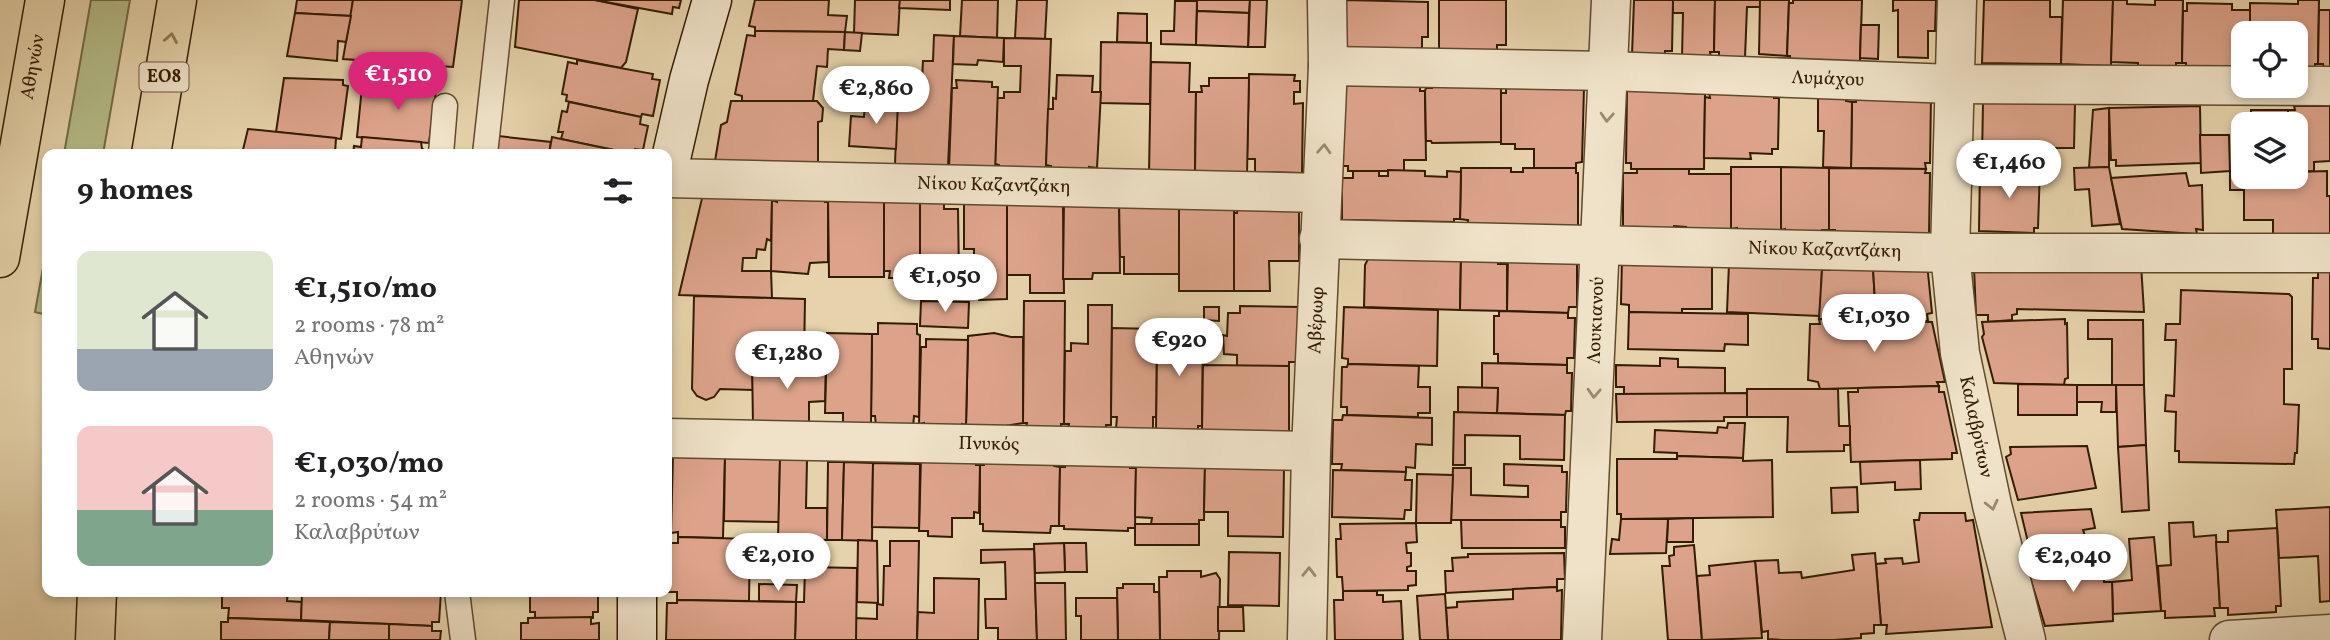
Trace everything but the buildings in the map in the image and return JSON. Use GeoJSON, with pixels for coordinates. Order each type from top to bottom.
{"type":"FeatureCollection","features":[{"type":"Feature","properties":{"kind":"highway","name":"Αθηνών"},"geometry":{"type":"LineString","coordinates":[[0,258],[45,0]]}},
{"type":"Feature","properties":{"kind":"highway","name":"ΕΟ8"},"geometry":{"type":"LineString","coordinates":[[152,149],[177,0]]}},
{"type":"Feature","properties":{"kind":"highway"},"geometry":{"type":"LineString","coordinates":[[95,640],[97,597]]}},
{"type":"Feature","properties":{"kind":"street"},"geometry":{"type":"LineString","coordinates":[[672,155],[689,80],[712,0]]}},
{"type":"Feature","properties":{"kind":"street","name":"Αβέρωφ"},"geometry":{"type":"LineString","coordinates":[[1307,640],[1311,451],[1328,66],[1327,0]]}},
{"type":"Feature","properties":{"kind":"street","name":"Λουκιανού"},"geometry":{"type":"LineString","coordinates":[[1582,640],[1611,0]]}},
{"type":"Feature","properties":{"kind":"street","name":"Καλαβρύτων"},"geometry":{"type":"LineString","coordinates":[[1957,0],[1950,253],[1960,353],[1992,505],[2026,640]]}},
{"type":"Feature","properties":{"kind":"street","name":"Λυμάχου"},"geometry":{"type":"LineString","coordinates":[[1328,66],[1609,71],[1954,84],[2330,86]]}},
{"type":"Feature","properties":{"kind":"street","name":"Νίκου Καζαντζάκη"},"geometry":{"type":"LineString","coordinates":[[672,177],[1322,193]]}},
{"type":"Feature","properties":{"kind":"street","name":"Νίκου Καζαντζάκη"},"geometry":{"type":"LineString","coordinates":[[1319,239],[1601,243],[1950,253],[2330,253]]}},
{"type":"Feature","properties":{"kind":"street","name":"Πνυκός"},"geometry":{"type":"LineString","coordinates":[[672,438],[1311,451]]}},
{"type":"Feature","properties":{"kind":"street"},"geometry":{"type":"LineString","coordinates":[[637,640],[638,597]]}},
{"type":"Feature","properties":{"kind":"street"},"geometry":{"type":"LineString","coordinates":[[2229,640],[2330,634]]}},
{"type":"Feature","properties":{"kind":"lane"},"geometry":{"type":"LineString","coordinates":[[486,149],[502,0]]}},
{"type":"Feature","properties":{"kind":"lane"},"geometry":{"type":"LineString","coordinates":[[441,149],[445,106]]}},
{"type":"Feature","properties":{"kind":"lane"},"geometry":{"type":"LineString","coordinates":[[458,597],[463,640]]}},
{"type":"Feature","properties":{"kind":"green space"},"geometry":{"type":"Polygon","coordinates":[[[91,0],[130,0],[104,149],[65,149],[91,0]]]}},
{"type":"Feature","properties":{"kind":"green space"},"geometry":{"type":"Polygon","coordinates":[[[42,274],[42,314],[35,312],[42,274]]]}}]}
